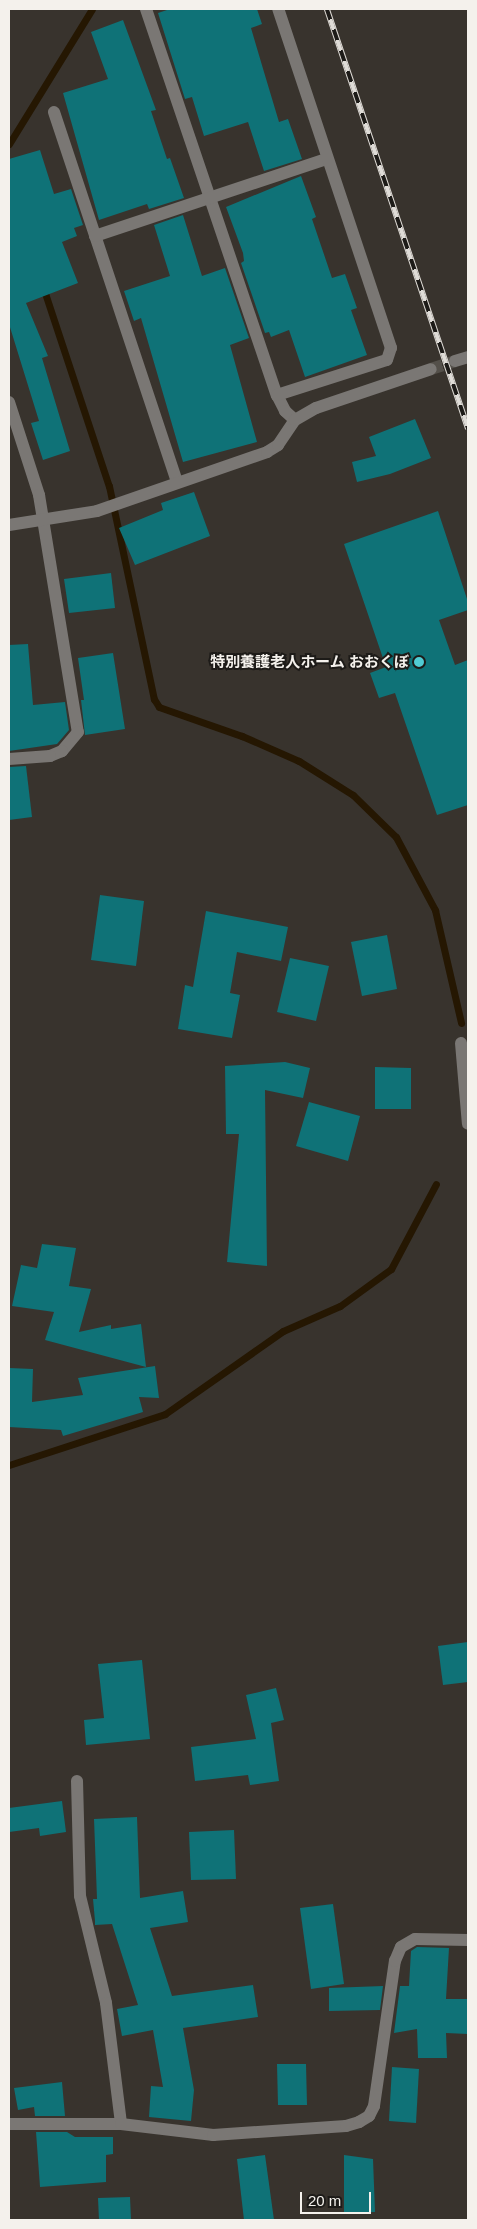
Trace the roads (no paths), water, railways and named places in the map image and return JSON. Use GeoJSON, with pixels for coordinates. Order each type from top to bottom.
{"type":"FeatureCollection","features":[{"type":"Feature","properties":{"kind":"street"},"geometry":{"type":"LineString","coordinates":[[146,9],[212,198],[277,395],[285,411],[295,420]]}},
{"type":"Feature","properties":{"kind":"street"},"geometry":{"type":"LineString","coordinates":[[277,395],[386,360],[391,355],[278,9]]}},
{"type":"Feature","properties":{"kind":"street"},"geometry":{"type":"LineString","coordinates":[[54,112],[177,482]]}},
{"type":"Feature","properties":{"kind":"street"},"geometry":{"type":"LineString","coordinates":[[95,236],[326,159]]}},
{"type":"Feature","properties":{"kind":"street"},"geometry":{"type":"LineString","coordinates":[[455,361],[468,357]]}},
{"type":"Feature","properties":{"kind":"street"},"geometry":{"type":"LineString","coordinates":[[9,525],[43,522],[97,511],[267,452],[278,445],[295,420],[316,408],[431,370]]}},
{"type":"Feature","properties":{"kind":"street"},"geometry":{"type":"LineString","coordinates":[[9,402],[39,495],[78,732],[62,751],[50,756],[9,759]]}},
{"type":"Feature","properties":{"kind":"street"},"geometry":{"type":"LineString","coordinates":[[461,1043],[468,1124]]}},
{"type":"Feature","properties":{"kind":"street"},"geometry":{"type":"LineString","coordinates":[[77,1781],[80,1896],[106,2003],[121,2124]]}},
{"type":"Feature","properties":{"kind":"street"},"geometry":{"type":"LineString","coordinates":[[9,2124],[121,2124],[213,2135],[346,2126],[359,2122],[369,2116],[374,2106],[395,1961],[401,1947],[415,1939],[468,1940]]}},
{"type":"Feature","properties":{"kind":"waterway"},"geometry":{"type":"LineString","coordinates":[[9,144],[92,9]]}},
{"type":"Feature","properties":{"kind":"waterway"},"geometry":{"type":"LineString","coordinates":[[43,287],[109,486],[154,699],[159,707],[242,736],[299,761],[353,795],[396,837],[435,910],[461,1023]]}},
{"type":"Feature","properties":{"kind":"waterway"},"geometry":{"type":"LineString","coordinates":[[9,1465],[165,1414],[283,1331],[340,1306],[391,1269],[436,1184]]}},
{"type":"Feature","properties":{"kind":"tunnel"},"geometry":{"type":"LineString","coordinates":[[431,369],[455,361]]}},
{"type":"Feature","properties":{"kind":"railway"},"geometry":{"type":"LineString","coordinates":[[327,9],[468,429]]}},
{"type":"Feature","properties":{"kind":"place","name":"特別養護老人ホーム おおくぼ"},"geometry":{"type":"Point","coordinates":[419,662]}}]}
